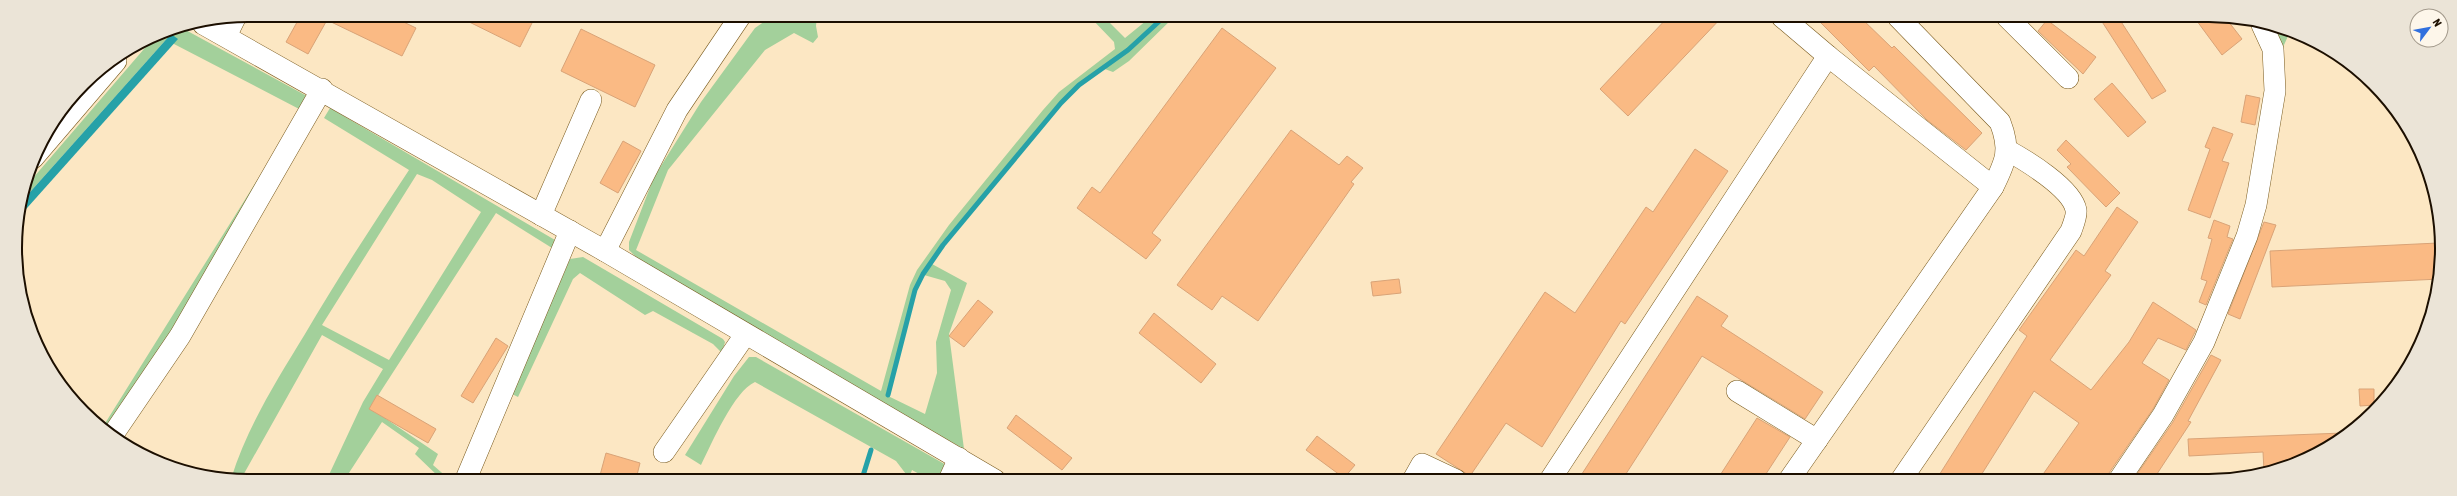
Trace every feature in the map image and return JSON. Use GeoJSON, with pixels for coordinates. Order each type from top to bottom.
{"type":"FeatureCollection","features":[{"type":"Feature","properties":{"kind":"street"},"geometry":{"type":"LineString","coordinates":[[226,36],[233,22]]}},
{"type":"Feature","properties":{"kind":"street"},"geometry":{"type":"LineString","coordinates":[[605,251],[677,110],[737,22]]}},
{"type":"Feature","properties":{"kind":"street"},"geometry":{"type":"LineString","coordinates":[[1789,22],[1828,56],[1993,187]]}},
{"type":"Feature","properties":{"kind":"street"},"geometry":{"type":"LineString","coordinates":[[1793,474],[1993,187],[2004,163],[2007,150],[2000,122],[1903,22]]}},
{"type":"Feature","properties":{"kind":"street"},"geometry":{"type":"LineString","coordinates":[[2012,22],[2068,78]]}},
{"type":"Feature","properties":{"kind":"street"},"geometry":{"type":"LineString","coordinates":[[206,26],[605,251],[745,335],[959,458],[982,474]]}},
{"type":"Feature","properties":{"kind":"street"},"geometry":{"type":"LineString","coordinates":[[2123,474],[2163,415],[2204,342],[2247,236],[2256,205],[2275,92],[2273,49],[2264,29]]}},
{"type":"Feature","properties":{"kind":"street"},"geometry":{"type":"LineString","coordinates":[[1554,474],[1828,56]]}},
{"type":"Feature","properties":{"kind":"street"},"geometry":{"type":"LineString","coordinates":[[49,140],[108,71]]}},
{"type":"Feature","properties":{"kind":"street"},"geometry":{"type":"LineString","coordinates":[[115,431],[180,336],[322,90]]}},
{"type":"Feature","properties":{"kind":"street"},"geometry":{"type":"LineString","coordinates":[[541,215],[591,100]]}},
{"type":"Feature","properties":{"kind":"street"},"geometry":{"type":"LineString","coordinates":[[1905,474],[2071,231],[2075,220],[2077,210],[2072,200],[2038,167],[2007,150]]}},
{"type":"Feature","properties":{"kind":"street"},"geometry":{"type":"LineString","coordinates":[[468,474],[570,231]]}},
{"type":"Feature","properties":{"kind":"street"},"geometry":{"type":"LineString","coordinates":[[664,452],[745,335]]}},
{"type":"Feature","properties":{"kind":"street"},"geometry":{"type":"LineString","coordinates":[[1737,391],[1817,440]]}},
{"type":"Feature","properties":{"kind":"street"},"geometry":{"type":"LineString","coordinates":[[952,474],[959,458]]}},
{"type":"Feature","properties":{"kind":"street"},"geometry":{"type":"LineString","coordinates":[[1416,474],[1422,464],[1443,474]]}},
{"type":"Feature","properties":{"kind":"green space"},"geometry":{"type":"Polygon","coordinates":[[[764,22],[816,22],[818,37],[813,43],[794,33],[765,50],[668,170],[636,250],[881,391],[910,285],[917,270],[949,225],[1059,92],[1115,49],[1114,42],[1095,22],[1109,22],[1125,38],[1145,22],[1156,22],[1127,49],[1078,84],[1060,102],[942,244],[922,273],[914,290],[886,395],[925,414],[937,373],[936,342],[951,290],[945,281],[924,275],[932,264],[967,283],[949,334],[964,449],[811,363],[637,258],[629,250],[629,242],[654,177],[701,102],[755,28],[764,22]]]}},
{"type":"Feature","properties":{"kind":"green space"},"geometry":{"type":"Polygon","coordinates":[[[1159,22],[1169,22],[1129,61],[1113,72],[1102,68],[1128,51],[1159,22]]]}},
{"type":"Feature","properties":{"kind":"green space"},"geometry":{"type":"Polygon","coordinates":[[[187,31],[316,101],[117,432],[105,423],[301,110],[174,44],[171,35],[187,31]]]}},
{"type":"Feature","properties":{"kind":"green space"},"geometry":{"type":"Polygon","coordinates":[[[2269,31],[2288,36],[2277,60],[2269,31]]]}},
{"type":"Feature","properties":{"kind":"green space"},"geometry":{"type":"Polygon","coordinates":[[[169,36],[29,193],[33,178],[147,46],[169,36]]]}},
{"type":"Feature","properties":{"kind":"green space"},"geometry":{"type":"Polygon","coordinates":[[[330,108],[555,240],[550,265],[546,260],[552,248],[496,213],[370,408],[438,454],[433,465],[443,474],[436,474],[415,454],[419,448],[382,422],[348,474],[329,474],[363,402],[383,369],[322,335],[244,474],[233,474],[245,441],[274,386],[317,313],[409,170],[324,118],[330,108]],[[417,174],[322,325],[389,360],[481,212],[432,180],[417,174]]]}},
{"type":"Feature","properties":{"kind":"green space"},"geometry":{"type":"Polygon","coordinates":[[[583,257],[723,339],[725,342],[722,353],[713,344],[653,311],[645,315],[580,273],[573,279],[518,397],[512,394],[570,259],[583,257]]]}},
{"type":"Feature","properties":{"kind":"green space"},"geometry":{"type":"Polygon","coordinates":[[[749,357],[756,357],[948,466],[949,474],[919,474],[912,470],[910,474],[906,474],[896,461],[755,382],[747,387],[732,406],[717,431],[701,465],[685,455],[734,376],[749,357]]]}},
{"type":"Feature","properties":{"kind":"water"},"geometry":{"type":"Polygon","coordinates":[[[172,35],[178,39],[25,210],[29,193],[169,36],[172,35]]]}},
{"type":"Feature","properties":{"kind":"building"},"geometry":{"type":"Polygon","coordinates":[[[297,22],[326,22],[308,54],[286,42],[297,22]]]}},
{"type":"Feature","properties":{"kind":"building"},"geometry":{"type":"Polygon","coordinates":[[[331,22],[404,22],[416,28],[402,56],[331,22]]]}},
{"type":"Feature","properties":{"kind":"building"},"geometry":{"type":"Polygon","coordinates":[[[469,22],[532,22],[520,47],[469,22]]]}},
{"type":"Feature","properties":{"kind":"building"},"geometry":{"type":"Polygon","coordinates":[[[1663,22],[1717,22],[1628,116],[1600,89],[1663,22]]]}},
{"type":"Feature","properties":{"kind":"building"},"geometry":{"type":"Polygon","coordinates":[[[1820,22],[1865,22],[1892,48],[1894,46],[1982,133],[1966,150],[1927,120],[1874,66],[1869,71],[1820,22]]]}},
{"type":"Feature","properties":{"kind":"building"},"geometry":{"type":"Polygon","coordinates":[[[2045,22],[2050,22],[2096,57],[2083,74],[2038,31],[2045,22]]]}},
{"type":"Feature","properties":{"kind":"building"},"geometry":{"type":"Polygon","coordinates":[[[2102,22],[2121,22],[2166,91],[2152,99],[2102,22]]]}},
{"type":"Feature","properties":{"kind":"building"},"geometry":{"type":"Polygon","coordinates":[[[2198,22],[2229,23],[2242,39],[2222,55],[2198,22]]]}},
{"type":"Feature","properties":{"kind":"building"},"geometry":{"type":"Polygon","coordinates":[[[1222,28],[1276,68],[1152,233],[1161,240],[1146,259],[1077,208],[1092,187],[1100,193],[1222,28]]]}},
{"type":"Feature","properties":{"kind":"building"},"geometry":{"type":"Polygon","coordinates":[[[581,29],[655,65],[635,107],[561,71],[581,29]]]}},
{"type":"Feature","properties":{"kind":"building"},"geometry":{"type":"Polygon","coordinates":[[[2112,83],[2146,122],[2128,137],[2094,99],[2112,83]]]}},
{"type":"Feature","properties":{"kind":"building"},"geometry":{"type":"Polygon","coordinates":[[[2246,95],[2260,98],[2255,125],[2241,122],[2246,95]]]}},
{"type":"Feature","properties":{"kind":"building"},"geometry":{"type":"Polygon","coordinates":[[[2213,127],[2233,134],[2222,161],[2229,163],[2210,218],[2188,210],[2210,149],[2205,147],[2213,127]]]}},
{"type":"Feature","properties":{"kind":"building"},"geometry":{"type":"Polygon","coordinates":[[[1291,130],[1339,165],[1347,156],[1363,168],[1351,182],[1354,184],[1258,321],[1222,296],[1212,310],[1177,285],[1291,130]]]}},
{"type":"Feature","properties":{"kind":"building"},"geometry":{"type":"Polygon","coordinates":[[[2066,140],[2120,193],[2106,207],[2067,167],[2071,164],[2057,150],[2066,140]]]}},
{"type":"Feature","properties":{"kind":"building"},"geometry":{"type":"Polygon","coordinates":[[[623,141],[641,151],[618,193],[600,183],[623,141]]]}},
{"type":"Feature","properties":{"kind":"building"},"geometry":{"type":"Polygon","coordinates":[[[1695,149],[1728,171],[1625,324],[1621,321],[1542,447],[1506,423],[1471,474],[1467,474],[1436,454],[1545,292],[1575,313],[1646,207],[1653,212],[1695,149]]]}},
{"type":"Feature","properties":{"kind":"building"},"geometry":{"type":"Polygon","coordinates":[[[2117,207],[2138,222],[2105,271],[2111,275],[2050,360],[2091,390],[2129,342],[2153,302],[2196,330],[2186,350],[2158,338],[2142,363],[2169,380],[2153,409],[2109,474],[2043,474],[2079,423],[2034,391],[1982,474],[1940,474],[2027,336],[2019,330],[2076,250],[2084,256],[2117,207]]]}},
{"type":"Feature","properties":{"kind":"building"},"geometry":{"type":"Polygon","coordinates":[[[2214,220],[2230,226],[2227,237],[2233,239],[2206,305],[2199,302],[2207,281],[2201,279],[2212,239],[2208,238],[2214,220]]]}},
{"type":"Feature","properties":{"kind":"building"},"geometry":{"type":"Polygon","coordinates":[[[2264,222],[2276,225],[2240,319],[2228,314],[2264,222]]]}},
{"type":"Feature","properties":{"kind":"building"},"geometry":{"type":"Polygon","coordinates":[[[2435,243],[2435,263],[2433,279],[2272,287],[2270,251],[2435,243]]]}},
{"type":"Feature","properties":{"kind":"building"},"geometry":{"type":"Polygon","coordinates":[[[1399,279],[1401,293],[1373,296],[1371,282],[1399,279]]]}},
{"type":"Feature","properties":{"kind":"building"},"geometry":{"type":"Polygon","coordinates":[[[1697,296],[1728,316],[1721,326],[1823,392],[1805,419],[1702,356],[1626,474],[1582,474],[1697,296]]]}},
{"type":"Feature","properties":{"kind":"building"},"geometry":{"type":"Polygon","coordinates":[[[978,300],[993,312],[964,347],[949,336],[978,300]]]}},
{"type":"Feature","properties":{"kind":"building"},"geometry":{"type":"Polygon","coordinates":[[[1154,313],[1216,364],[1201,383],[1139,333],[1154,313]]]}},
{"type":"Feature","properties":{"kind":"building"},"geometry":{"type":"Polygon","coordinates":[[[496,338],[508,346],[473,403],[461,396],[496,338]]]}},
{"type":"Feature","properties":{"kind":"building"},"geometry":{"type":"Polygon","coordinates":[[[2211,355],[2221,360],[2188,421],[2191,422],[2157,474],[2137,474],[2173,422],[2211,355]]]}},
{"type":"Feature","properties":{"kind":"building"},"geometry":{"type":"Polygon","coordinates":[[[2359,389],[2374,389],[2374,402],[2372,405],[2360,406],[2359,389]]]}},
{"type":"Feature","properties":{"kind":"building"},"geometry":{"type":"Polygon","coordinates":[[[377,395],[436,429],[428,443],[369,409],[377,395]]]}},
{"type":"Feature","properties":{"kind":"building"},"geometry":{"type":"Polygon","coordinates":[[[1016,415],[1072,458],[1062,470],[1007,428],[1016,415]]]}},
{"type":"Feature","properties":{"kind":"building"},"geometry":{"type":"Polygon","coordinates":[[[1757,418],[1790,437],[1766,474],[1721,474],[1757,418]]]}},
{"type":"Feature","properties":{"kind":"building"},"geometry":{"type":"Polygon","coordinates":[[[2339,433],[2309,451],[2282,462],[2264,467],[2263,452],[2189,456],[2188,439],[2339,433]]]}},
{"type":"Feature","properties":{"kind":"building"},"geometry":{"type":"Polygon","coordinates":[[[1317,436],[1355,465],[1347,474],[1339,474],[1306,450],[1317,436]]]}},
{"type":"Feature","properties":{"kind":"building"},"geometry":{"type":"Polygon","coordinates":[[[606,453],[640,463],[637,474],[600,474],[606,453]]]}},
{"type":"Feature","properties":{"kind":"waterway"},"geometry":{"type":"LineString","coordinates":[[888,395],[915,290],[923,274],[943,245],[1061,103],[1079,85],[1128,50],[1158,22]]}},
{"type":"Feature","properties":{"kind":"waterway"},"geometry":{"type":"LineString","coordinates":[[864,474],[871,450]]}}]}
